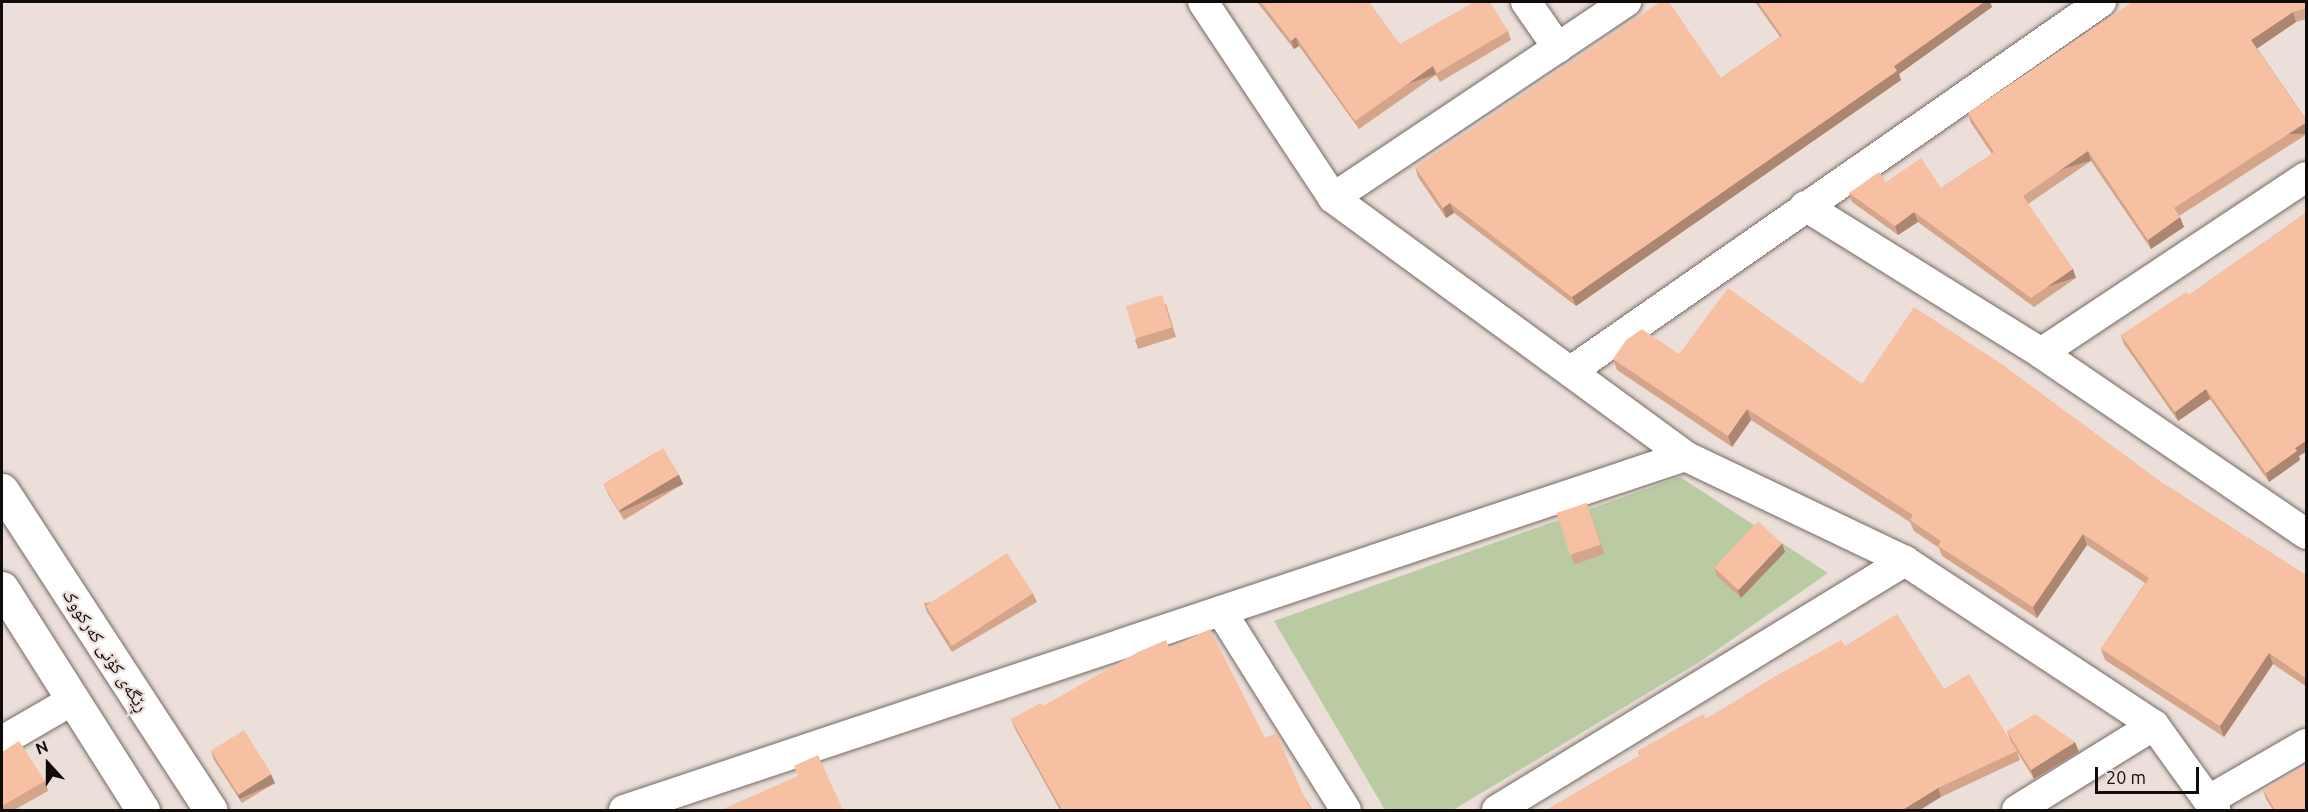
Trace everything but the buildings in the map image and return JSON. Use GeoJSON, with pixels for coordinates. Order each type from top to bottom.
{"type":"FeatureCollection","features":[{"type":"Feature","properties":{"kind":"street"},"geometry":{"type":"LineString","coordinates":[[1203,2],[1333,198],[1685,456],[1905,561],[2154,726],[2212,805],[2307,744]]}},
{"type":"Feature","properties":{"kind":"street"},"geometry":{"type":"LineString","coordinates":[[1526,2],[1558,48]]}},
{"type":"Feature","properties":{"kind":"street"},"geometry":{"type":"LineString","coordinates":[[1333,198],[1626,2]]}},
{"type":"Feature","properties":{"kind":"street"},"geometry":{"type":"LineString","coordinates":[[1571,371],[2101,2]]}},
{"type":"Feature","properties":{"kind":"street"},"geometry":{"type":"LineString","coordinates":[[2041,353],[2307,177]]}},
{"type":"Feature","properties":{"kind":"street"},"geometry":{"type":"LineString","coordinates":[[1805,206],[2299,518]]}},
{"type":"Feature","properties":{"kind":"street"},"geometry":{"type":"LineString","coordinates":[[624,810],[1685,456]]}},
{"type":"Feature","properties":{"kind":"street","name":"ڕێگەی کۆنی کەرکووک"},"geometry":{"type":"LineString","coordinates":[[2,490],[211,810]]}},
{"type":"Feature","properties":{"kind":"street"},"geometry":{"type":"LineString","coordinates":[[1497,810],[1905,561]]}},
{"type":"Feature","properties":{"kind":"street"},"geometry":{"type":"LineString","coordinates":[[2,588],[71,701],[143,810]]}},
{"type":"Feature","properties":{"kind":"street"},"geometry":{"type":"LineString","coordinates":[[1221,611],[1346,810]]}},
{"type":"Feature","properties":{"kind":"street"},"geometry":{"type":"LineString","coordinates":[[2,741],[71,701]]}},
{"type":"Feature","properties":{"kind":"street"},"geometry":{"type":"LineString","coordinates":[[2017,810],[2154,726]]}},
{"type":"Feature","properties":{"kind":"green space"},"geometry":{"type":"Polygon","coordinates":[[[1680,477],[1828,573],[1701,661],[1453,810],[1385,810],[1274,621],[1680,477]]]}}]}
